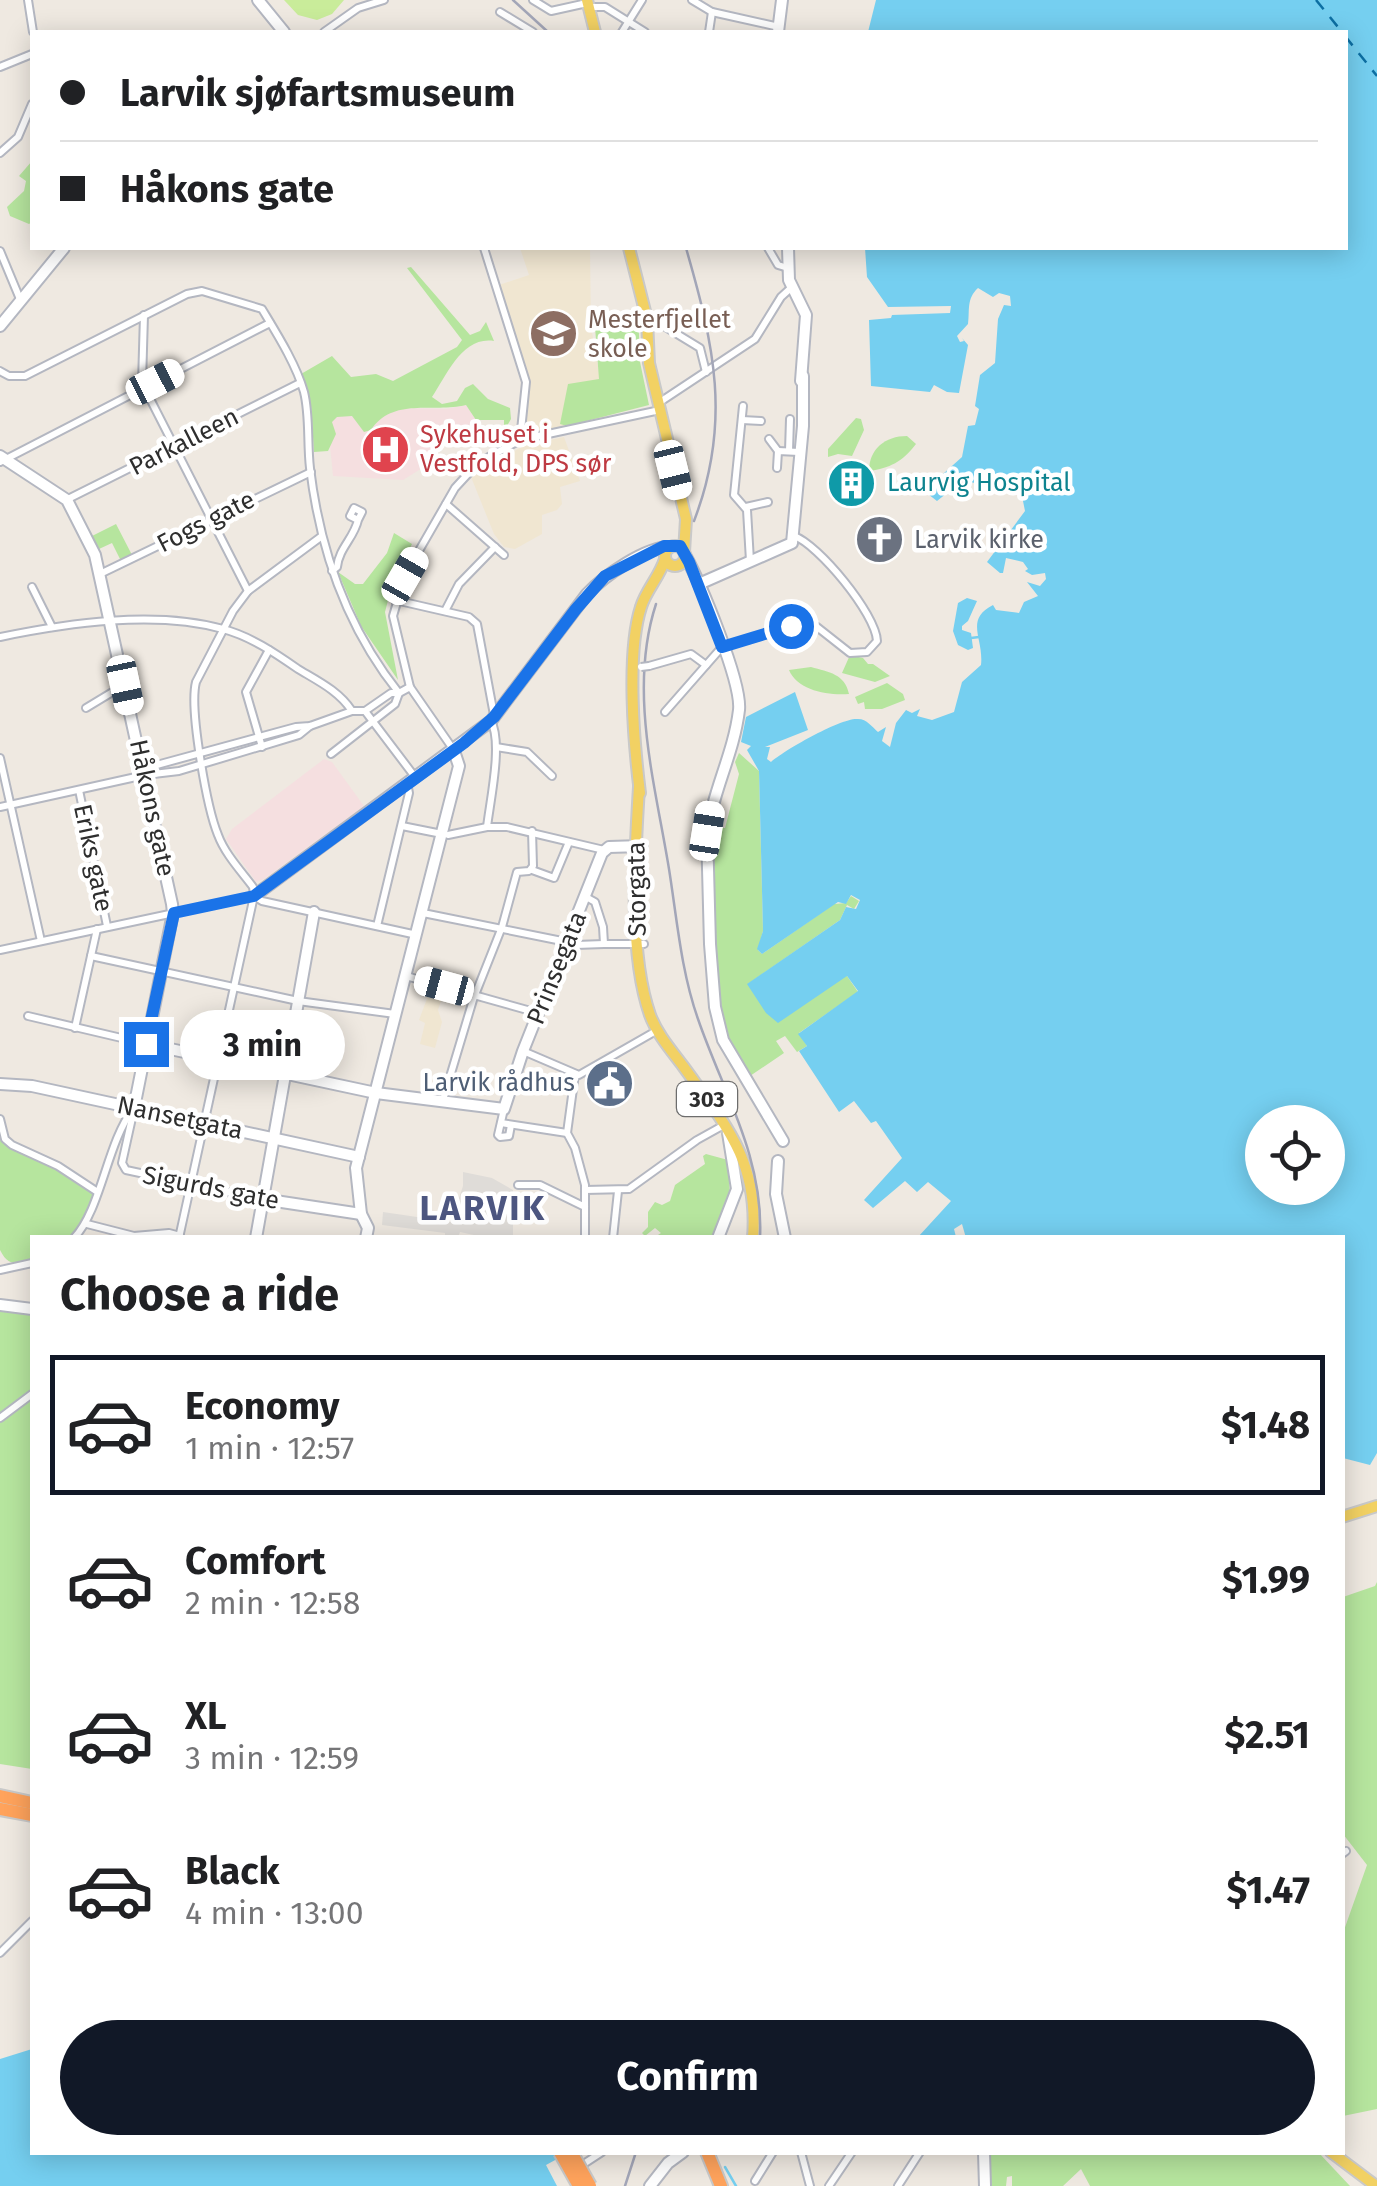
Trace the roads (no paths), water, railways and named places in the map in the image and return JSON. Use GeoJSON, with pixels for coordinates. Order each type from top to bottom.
{"type":"FeatureCollection","features":[{"type":"Feature","properties":{"kind":"highway"},"geometry":{"type":"LineString","coordinates":[[0,1796],[30,1804]]}},
{"type":"Feature","properties":{"kind":"highway"},"geometry":{"type":"LineString","coordinates":[[0,1808],[30,1815]]}},
{"type":"Feature","properties":{"kind":"highway"},"geometry":{"type":"LineString","coordinates":[[562,2155],[579,2186]]}},
{"type":"Feature","properties":{"kind":"highway"},"geometry":{"type":"LineString","coordinates":[[573,2155],[590,2186]]}},
{"type":"Feature","properties":{"kind":"highway"},"geometry":{"type":"LineString","coordinates":[[698,2155],[712,2168]]}},
{"type":"Feature","properties":{"kind":"highway"},"geometry":{"type":"LineString","coordinates":[[707,2155],[721,2186]]}},
{"type":"Feature","properties":{"kind":"main road"},"geometry":{"type":"LineString","coordinates":[[258,0],[284,30]]}},
{"type":"Feature","properties":{"kind":"main road"},"geometry":{"type":"LineString","coordinates":[[778,30],[782,0]]}},
{"type":"Feature","properties":{"kind":"main road"},"geometry":{"type":"LineString","coordinates":[[588,3],[595,30]]}},
{"type":"Feature","properties":{"kind":"main road"},"geometry":{"type":"LineString","coordinates":[[0,326],[62,250]]}},
{"type":"Feature","properties":{"kind":"main road","name":"Storgata"},"geometry":{"type":"LineString","coordinates":[[629,250],[647,321],[648,363],[683,507],[685,554]]}},
{"type":"Feature","properties":{"kind":"main road"},"geometry":{"type":"LineString","coordinates":[[698,583],[793,540],[794,452],[806,315],[783,266],[787,250]]}},
{"type":"Feature","properties":{"kind":"main road"},"geometry":{"type":"LineString","coordinates":[[1,459],[67,500]]}},
{"type":"Feature","properties":{"kind":"main road","name":"Håkons gate"},"geometry":{"type":"LineString","coordinates":[[67,500],[102,573],[174,913],[134,1108]]}},
{"type":"Feature","properties":{"kind":"main road","name":"Storgata"},"geometry":{"type":"LineString","coordinates":[[683,507],[681,532],[641,606],[636,640],[634,694],[644,989],[658,1030],[726,1124],[751,1198],[751,1235]]}},
{"type":"Feature","properties":{"kind":"main road"},"geometry":{"type":"LineString","coordinates":[[254,896],[493,719],[605,576],[658,547],[698,583]]}},
{"type":"Feature","properties":{"kind":"main road"},"geometry":{"type":"LineString","coordinates":[[670,557],[685,554],[740,705],[733,744],[707,831],[715,1007],[731,1058],[783,1141]]}},
{"type":"Feature","properties":{"kind":"main road"},"geometry":{"type":"LineString","coordinates":[[366,1235],[368,1224],[361,1214],[356,1174],[359,1157],[445,835],[459,766],[454,751]]}},
{"type":"Feature","properties":{"kind":"main road"},"geometry":{"type":"LineString","coordinates":[[604,850],[639,846]]}},
{"type":"Feature","properties":{"kind":"main road","name":"Prinsegata"},"geometry":{"type":"LineString","coordinates":[[504,1109],[523,1051],[572,944],[604,850]]}},
{"type":"Feature","properties":{"kind":"main road"},"geometry":{"type":"LineString","coordinates":[[256,1235],[314,912]]}},
{"type":"Feature","properties":{"kind":"main road"},"geometry":{"type":"LineString","coordinates":[[146,1044],[376,1093],[504,1109]]}},
{"type":"Feature","properties":{"kind":"main road","name":"Nansetgata"},"geometry":{"type":"LineString","coordinates":[[0,1084],[32,1086],[359,1157]]}},
{"type":"Feature","properties":{"kind":"main road"},"geometry":{"type":"LineString","coordinates":[[719,1235],[736,1189],[735,1148]]}},
{"type":"Feature","properties":{"kind":"main road"},"geometry":{"type":"LineString","coordinates":[[778,1161],[776,1194],[784,1235]]}},
{"type":"Feature","properties":{"kind":"main road","name":"Sigurds gate"},"geometry":{"type":"LineString","coordinates":[[262,1199],[361,1214]]}},
{"type":"Feature","properties":{"kind":"main road"},"geometry":{"type":"LineString","coordinates":[[0,1305],[30,1308]]}},
{"type":"Feature","properties":{"kind":"main road"},"geometry":{"type":"LineString","coordinates":[[1345,1516],[1377,1506]]}},
{"type":"Feature","properties":{"kind":"main road"},"geometry":{"type":"LineString","coordinates":[[982,2184],[984,2155]]}},
{"type":"Feature","properties":{"kind":"main road"},"geometry":{"type":"LineString","coordinates":[[1335,2155],[1376,2186]]}},
{"type":"Feature","properties":{"kind":"main road"},"geometry":{"type":"LineString","coordinates":[[650,2186],[670,2158]]}},
{"type":"Feature","properties":{"kind":"street"},"geometry":{"type":"LineString","coordinates":[[28,0],[32,30]]}},
{"type":"Feature","properties":{"kind":"street"},"geometry":{"type":"LineString","coordinates":[[327,30],[358,8],[384,0]]}},
{"type":"Feature","properties":{"kind":"street"},"geometry":{"type":"LineString","coordinates":[[533,0],[552,11],[588,3],[606,7],[642,30]]}},
{"type":"Feature","properties":{"kind":"street"},"geometry":{"type":"LineString","coordinates":[[623,30],[642,0]]}},
{"type":"Feature","properties":{"kind":"street"},"geometry":{"type":"LineString","coordinates":[[696,1],[712,12],[778,30]]}},
{"type":"Feature","properties":{"kind":"street"},"geometry":{"type":"LineString","coordinates":[[500,12],[530,30]]}},
{"type":"Feature","properties":{"kind":"street"},"geometry":{"type":"LineString","coordinates":[[709,30],[712,12]]}},
{"type":"Feature","properties":{"kind":"street"},"geometry":{"type":"LineString","coordinates":[[0,67],[30,55]]}},
{"type":"Feature","properties":{"kind":"street"},"geometry":{"type":"LineString","coordinates":[[0,153],[18,137],[30,109]]}},
{"type":"Feature","properties":{"kind":"street"},"geometry":{"type":"LineString","coordinates":[[0,250],[21,300]]}},
{"type":"Feature","properties":{"kind":"street"},"geometry":{"type":"LineString","coordinates":[[485,250],[526,382],[520,440]]}},
{"type":"Feature","properties":{"kind":"street"},"geometry":{"type":"LineString","coordinates":[[770,250],[783,266]]}},
{"type":"Feature","properties":{"kind":"street"},"geometry":{"type":"LineString","coordinates":[[454,751],[410,686],[393,624],[395,600],[405,576],[468,471],[520,440],[661,406],[755,338],[780,297],[792,287]]}},
{"type":"Feature","properties":{"kind":"street"},"geometry":{"type":"LineString","coordinates":[[0,370],[9,376],[25,376],[187,294],[202,291],[257,306],[270,323],[305,395],[310,472],[332,571],[356,628],[399,693],[397,702],[331,754]]}},
{"type":"Feature","properties":{"kind":"street"},"geometry":{"type":"LineString","coordinates":[[144,316],[140,378],[248,591]]}},
{"type":"Feature","properties":{"kind":"street"},"geometry":{"type":"LineString","coordinates":[[647,321],[659,323],[700,348],[706,372]]}},
{"type":"Feature","properties":{"kind":"street"},"geometry":{"type":"LineString","coordinates":[[1,459],[270,323]]}},
{"type":"Feature","properties":{"kind":"street","name":"Parkalleen"},"geometry":{"type":"LineString","coordinates":[[67,500],[300,383]]}},
{"type":"Feature","properties":{"kind":"street"},"geometry":{"type":"LineString","coordinates":[[743,406],[734,495],[746,507],[750,562]]}},
{"type":"Feature","properties":{"kind":"street"},"geometry":{"type":"LineString","coordinates":[[778,451],[794,452],[790,419]]}},
{"type":"Feature","properties":{"kind":"street"},"geometry":{"type":"LineString","coordinates":[[742,420],[761,422]]}},
{"type":"Feature","properties":{"kind":"street"},"geometry":{"type":"LineString","coordinates":[[769,439],[778,451],[777,468]]}},
{"type":"Feature","properties":{"kind":"street","name":"Fogs gate"},"geometry":{"type":"LineString","coordinates":[[102,573],[310,472]]}},
{"type":"Feature","properties":{"kind":"street"},"geometry":{"type":"LineString","coordinates":[[746,507],[768,502]]}},
{"type":"Feature","properties":{"kind":"street"},"geometry":{"type":"LineString","coordinates":[[446,504],[504,555]]}},
{"type":"Feature","properties":{"kind":"street"},"geometry":{"type":"LineString","coordinates":[[332,571],[358,520]]}},
{"type":"Feature","properties":{"kind":"street"},"geometry":{"type":"LineString","coordinates":[[180,1235],[254,896],[253,887],[216,832],[192,696],[196,682],[248,591],[322,536]]}},
{"type":"Feature","properties":{"kind":"street"},"geometry":{"type":"LineString","coordinates":[[666,712],[722,647],[810,624],[850,653],[867,652],[877,641],[877,632],[853,594],[809,547],[793,540]]}},
{"type":"Feature","properties":{"kind":"street"},"geometry":{"type":"LineString","coordinates":[[445,611],[459,584],[495,546]]}},
{"type":"Feature","properties":{"kind":"street"},"geometry":{"type":"LineString","coordinates":[[32,588],[52,626]]}},
{"type":"Feature","properties":{"kind":"street"},"geometry":{"type":"LineString","coordinates":[[395,600],[469,617],[477,624],[496,733],[488,827]]}},
{"type":"Feature","properties":{"kind":"street"},"geometry":{"type":"LineString","coordinates":[[0,637],[52,626],[111,622],[194,623],[225,629],[269,650],[342,698],[352,711]]}},
{"type":"Feature","properties":{"kind":"street"},"geometry":{"type":"LineString","coordinates":[[262,746],[246,692],[269,650]]}},
{"type":"Feature","properties":{"kind":"street"},"geometry":{"type":"LineString","coordinates":[[643,667],[691,654],[706,665]]}},
{"type":"Feature","properties":{"kind":"street"},"geometry":{"type":"LineString","coordinates":[[86,708],[125,685]]}},
{"type":"Feature","properties":{"kind":"street"},"geometry":{"type":"LineString","coordinates":[[145,775],[154,766],[310,726],[352,711],[366,711],[391,692],[399,693],[410,686]]}},
{"type":"Feature","properties":{"kind":"street"},"geometry":{"type":"LineString","coordinates":[[366,711],[411,780],[377,926]]}},
{"type":"Feature","properties":{"kind":"street"},"geometry":{"type":"LineString","coordinates":[[0,806],[202,765],[299,735],[310,726]]}},
{"type":"Feature","properties":{"kind":"street"},"geometry":{"type":"LineString","coordinates":[[496,747],[527,752],[552,776]]}},
{"type":"Feature","properties":{"kind":"street"},"geometry":{"type":"LineString","coordinates":[[0,758],[41,941]]}},
{"type":"Feature","properties":{"kind":"street","name":"Eriks gate"},"geometry":{"type":"LineString","coordinates":[[79,790],[107,926]]}},
{"type":"Feature","properties":{"kind":"street"},"geometry":{"type":"LineString","coordinates":[[402,826],[445,835],[488,827],[532,831],[604,850]]}},
{"type":"Feature","properties":{"kind":"street"},"geometry":{"type":"LineString","coordinates":[[532,831],[532,870]]}},
{"type":"Feature","properties":{"kind":"street"},"geometry":{"type":"LineString","coordinates":[[443,1100],[476,994],[502,928],[517,872],[532,870],[554,878],[569,842]]}},
{"type":"Feature","properties":{"kind":"street"},"geometry":{"type":"LineString","coordinates":[[0,950],[254,896],[416,935]]}},
{"type":"Feature","properties":{"kind":"street"},"geometry":{"type":"LineString","coordinates":[[586,896],[595,902],[604,944]]}},
{"type":"Feature","properties":{"kind":"street"},"geometry":{"type":"LineString","coordinates":[[422,913],[572,944],[641,944]]}},
{"type":"Feature","properties":{"kind":"street","name":"Eriks gate"},"geometry":{"type":"LineString","coordinates":[[76,1028],[97,928]]}},
{"type":"Feature","properties":{"kind":"street"},"geometry":{"type":"LineString","coordinates":[[91,956],[298,1001],[396,1014]]}},
{"type":"Feature","properties":{"kind":"street"},"geometry":{"type":"LineString","coordinates":[[406,976],[539,1014]]}},
{"type":"Feature","properties":{"kind":"street"},"geometry":{"type":"LineString","coordinates":[[28,1016],[146,1044]]}},
{"type":"Feature","properties":{"kind":"street"},"geometry":{"type":"LineString","coordinates":[[523,1051],[582,1074],[658,1030]]}},
{"type":"Feature","properties":{"kind":"street"},"geometry":{"type":"LineString","coordinates":[[575,1074],[567,1134],[575,1148],[586,1190],[585,1235]]}},
{"type":"Feature","properties":{"kind":"street"},"geometry":{"type":"LineString","coordinates":[[77,1235],[87,1224],[96,1191],[134,1108]]}},
{"type":"Feature","properties":{"kind":"street","name":"Sigurds gate"},"geometry":{"type":"LineString","coordinates":[[134,1108],[123,1168],[262,1199]]}},
{"type":"Feature","properties":{"kind":"street","name":"Prinsegata"},"geometry":{"type":"LineString","coordinates":[[501,1123],[504,1109]]}},
{"type":"Feature","properties":{"kind":"street"},"geometry":{"type":"LineString","coordinates":[[0,1119],[5,1139],[96,1191]]}},
{"type":"Feature","properties":{"kind":"street"},"geometry":{"type":"LineString","coordinates":[[511,1124],[509,1136],[498,1135],[501,1123],[511,1124],[567,1134]]}},
{"type":"Feature","properties":{"kind":"street"},"geometry":{"type":"LineString","coordinates":[[586,1190],[629,1189],[726,1124]]}},
{"type":"Feature","properties":{"kind":"street"},"geometry":{"type":"LineString","coordinates":[[518,1185],[540,1185],[585,1208]]}},
{"type":"Feature","properties":{"kind":"street"},"geometry":{"type":"LineString","coordinates":[[613,1235],[618,1191]]}},
{"type":"Feature","properties":{"kind":"street"},"geometry":{"type":"LineString","coordinates":[[87,1224],[130,1235]]}},
{"type":"Feature","properties":{"kind":"street"},"geometry":{"type":"LineString","coordinates":[[146,1235],[174,1235]]}},
{"type":"Feature","properties":{"kind":"street"},"geometry":{"type":"LineString","coordinates":[[0,1270],[30,1263]]}},
{"type":"Feature","properties":{"kind":"street"},"geometry":{"type":"LineString","coordinates":[[0,1418],[30,1396]]}},
{"type":"Feature","properties":{"kind":"street"},"geometry":{"type":"LineString","coordinates":[[0,1953],[30,1923]]}},
{"type":"Feature","properties":{"kind":"street"},"geometry":{"type":"LineString","coordinates":[[565,2179],[598,2155]]}},
{"type":"Feature","properties":{"kind":"street"},"geometry":{"type":"LineString","coordinates":[[755,2181],[771,2155]]}},
{"type":"Feature","properties":{"kind":"street"},"geometry":{"type":"LineString","coordinates":[[802,2155],[810,2186]]}},
{"type":"Feature","properties":{"kind":"street"},"geometry":{"type":"LineString","coordinates":[[829,2186],[850,2155]]}},
{"type":"Feature","properties":{"kind":"street"},"geometry":{"type":"LineString","coordinates":[[898,2186],[918,2155]]}},
{"type":"Feature","properties":{"kind":"water"},"geometry":{"type":"Polygon","coordinates":[[[876,0],[1377,0],[1377,1453],[1370,1465],[1345,1459],[1345,1235],[965,1235],[962,1224],[954,1229],[956,1235],[920,1235],[951,1201],[928,1182],[917,1192],[905,1181],[873,1208],[864,1200],[902,1158],[876,1121],[871,1123],[854,1101],[839,1112],[799,1051],[807,1046],[798,1034],[858,991],[847,976],[778,1023],[766,1013],[747,984],[840,920],[846,907],[856,909],[860,900],[851,895],[846,904],[838,902],[762,954],[757,949],[763,931],[759,771],[747,750],[751,746],[741,742],[746,717],[795,692],[808,730],[765,747],[770,747],[767,759],[771,762],[813,736],[850,720],[864,720],[878,732],[886,727],[882,741],[890,747],[896,723],[906,710],[912,713],[920,709],[917,716],[932,720],[954,712],[962,682],[981,665],[977,623],[984,611],[993,605],[996,610],[1019,613],[1024,602],[1038,596],[1027,582],[1040,586],[1046,579],[1045,573],[1032,575],[1025,571],[1028,569],[1023,562],[1006,558],[1000,573],[987,562],[1025,511],[1021,491],[962,481],[937,501],[924,491],[962,457],[968,426],[975,425],[979,409],[975,406],[980,375],[995,363],[998,319],[1004,305],[1011,306],[1010,296],[999,293],[993,297],[978,288],[972,296],[968,324],[957,336],[968,345],[959,393],[934,385],[930,392],[871,386],[869,320],[892,315],[950,313],[951,306],[888,307],[867,277],[865,250],[1348,250],[1348,30],[868,30],[876,0]]]}},
{"type":"Feature","properties":{"kind":"water"},"geometry":{"type":"Polygon","coordinates":[[[967,598],[977,601],[962,626],[962,630],[971,633],[973,648],[968,650],[958,645],[953,631],[958,603],[967,598]]]}},
{"type":"Feature","properties":{"kind":"water"},"geometry":{"type":"Polygon","coordinates":[[[30,2050],[30,2155],[564,2155],[546,2165],[557,2186],[0,2186],[0,2059],[30,2050]]]}},
{"type":"Feature","properties":{"kind":"waterway"},"geometry":{"type":"LineString","coordinates":[[971,638],[979,637]]}},
{"type":"Feature","properties":{"kind":"waterway"},"geometry":{"type":"LineString","coordinates":[[725,2167],[736,2186]]}},
{"type":"Feature","properties":{"kind":"railway"},"geometry":{"type":"LineString","coordinates":[[513,0],[546,30]]}},
{"type":"Feature","properties":{"kind":"railway"},"geometry":{"type":"LineString","coordinates":[[687,250],[711,351],[716,417],[706,485],[694,521]]}},
{"type":"Feature","properties":{"kind":"railway"},"geometry":{"type":"LineString","coordinates":[[656,604],[644,670],[651,770],[687,982],[749,1152],[760,1208],[760,1235]]}},
{"type":"Feature","properties":{"kind":"railway"},"geometry":{"type":"LineString","coordinates":[[625,2186],[635,2155]]}},
{"type":"Feature","properties":{"kind":"place","name":"Mesterfjellet skole"},"geometry":{"type":"Point","coordinates":[553,334]}},
{"type":"Feature","properties":{"kind":"place","name":"Sykehuset i Vestfold, DPS sør"},"geometry":{"type":"Point","coordinates":[385,449]}},
{"type":"Feature","properties":{"kind":"place","name":"Laurvig Hospital"},"geometry":{"type":"Point","coordinates":[852,483]}},
{"type":"Feature","properties":{"kind":"place","name":"Larvik kirke"},"geometry":{"type":"Point","coordinates":[879,540]}},
{"type":"Feature","properties":{"kind":"place","name":"Larvik rådhus"},"geometry":{"type":"Point","coordinates":[610,1083]}},
{"type":"Feature","properties":{"kind":"district","name":"LARVIK"},"geometry":{"type":"Point","coordinates":[483,1208]}}]}
